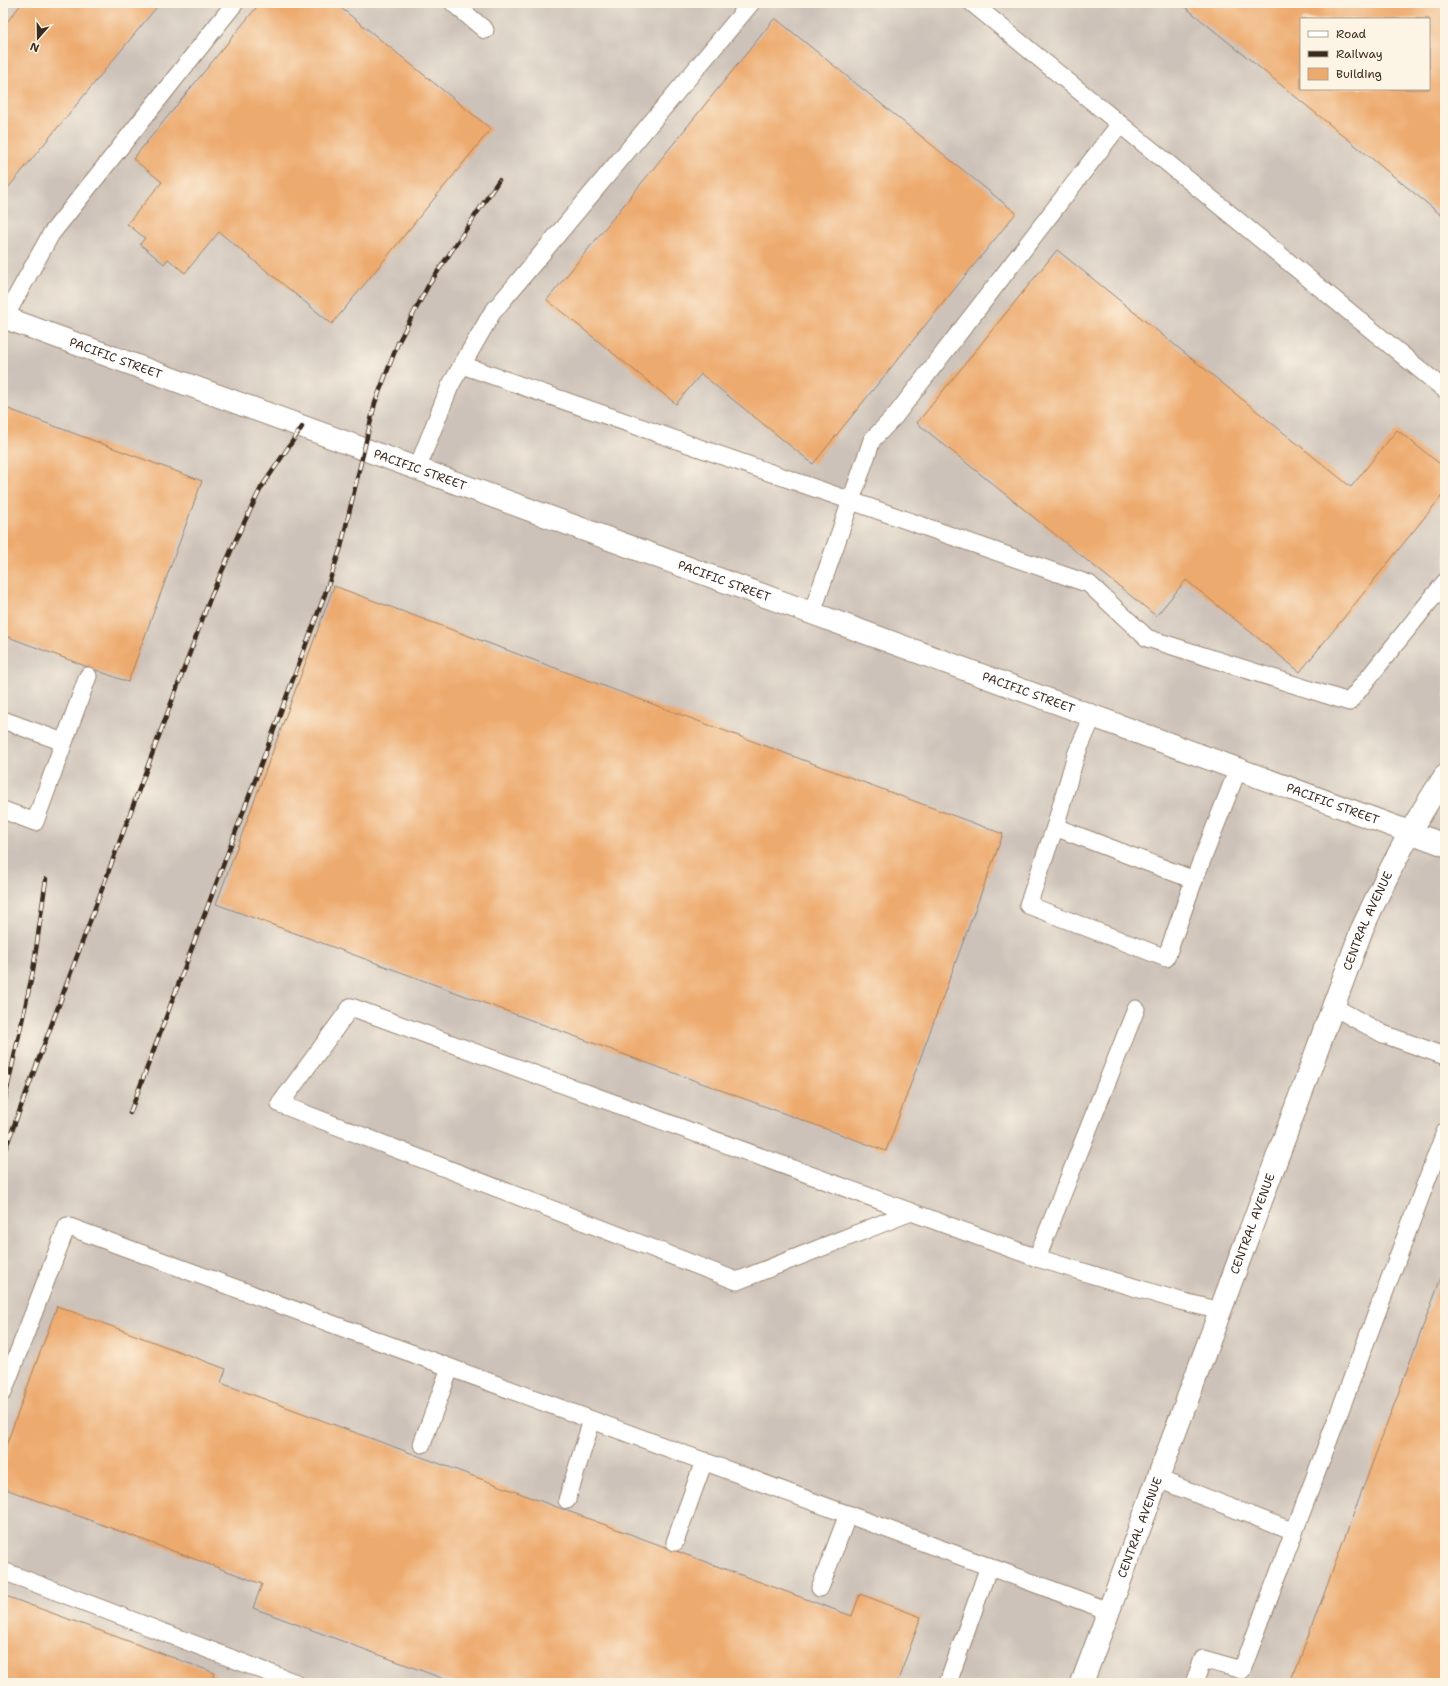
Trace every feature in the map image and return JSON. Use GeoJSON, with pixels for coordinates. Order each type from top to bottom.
{"type":"FeatureCollection","features":[{"type":"Feature","properties":{"kind":"street","name":"PACIFIC STREET"},"geometry":{"type":"LineString","coordinates":[[4,317],[1445,845]]}},
{"type":"Feature","properties":{"kind":"street","name":"CENTRAL AVENUE"},"geometry":{"type":"LineString","coordinates":[[1082,1683],[1362,929],[1381,886],[1409,832],[1445,776]]}},
{"type":"Feature","properties":{"kind":"lane"},"geometry":{"type":"LineString","coordinates":[[4,317],[51,234],[235,3]]}},
{"type":"Feature","properties":{"kind":"lane"},"geometry":{"type":"LineString","coordinates":[[454,3],[485,30]]}},
{"type":"Feature","properties":{"kind":"lane"},"geometry":{"type":"LineString","coordinates":[[417,469],[450,386],[492,313],[751,3]]}},
{"type":"Feature","properties":{"kind":"lane"},"geometry":{"type":"LineString","coordinates":[[972,3],[1445,390]]}},
{"type":"Feature","properties":{"kind":"lane"},"geometry":{"type":"LineString","coordinates":[[812,613],[872,440],[895,416],[1120,124]]}},
{"type":"Feature","properties":{"kind":"lane"},"geometry":{"type":"LineString","coordinates":[[462,365],[1089,584],[1147,638],[1349,702],[1445,582]]}},
{"type":"Feature","properties":{"kind":"lane"},"geometry":{"type":"LineString","coordinates":[[3,810],[35,822],[88,676]]}},
{"type":"Feature","properties":{"kind":"lane"},"geometry":{"type":"LineString","coordinates":[[1093,716],[1076,754],[1055,827],[1028,905],[1166,958],[1194,880],[1238,769]]}},
{"type":"Feature","properties":{"kind":"lane"},"geometry":{"type":"LineString","coordinates":[[3,720],[63,742]]}},
{"type":"Feature","properties":{"kind":"lane"},"geometry":{"type":"LineString","coordinates":[[1055,827],[1194,880]]}},
{"type":"Feature","properties":{"kind":"lane"},"geometry":{"type":"LineString","coordinates":[[911,1212],[737,1281],[280,1104],[351,1006],[1037,1258],[1180,1301],[1221,1311]]}},
{"type":"Feature","properties":{"kind":"lane"},"geometry":{"type":"LineString","coordinates":[[1334,1007],[1383,1034],[1445,1056]]}},
{"type":"Feature","properties":{"kind":"lane"},"geometry":{"type":"LineString","coordinates":[[1037,1258],[1136,1009]]}},
{"type":"Feature","properties":{"kind":"lane"},"geometry":{"type":"LineString","coordinates":[[1194,1683],[1203,1659],[1242,1670],[1445,1132]]}},
{"type":"Feature","properties":{"kind":"lane"},"geometry":{"type":"LineString","coordinates":[[3,1392],[67,1226],[1109,1611]]}},
{"type":"Feature","properties":{"kind":"lane"},"geometry":{"type":"LineString","coordinates":[[422,1444],[450,1368]]}},
{"type":"Feature","properties":{"kind":"lane"},"geometry":{"type":"LineString","coordinates":[[567,1500],[592,1420]]}},
{"type":"Feature","properties":{"kind":"lane"},"geometry":{"type":"LineString","coordinates":[[674,1542],[704,1461]]}},
{"type":"Feature","properties":{"kind":"lane"},"geometry":{"type":"LineString","coordinates":[[1158,1480],[1294,1532]]}},
{"type":"Feature","properties":{"kind":"lane"},"geometry":{"type":"LineString","coordinates":[[820,1588],[848,1514]]}},
{"type":"Feature","properties":{"kind":"lane"},"geometry":{"type":"LineString","coordinates":[[948,1683],[989,1566]]}},
{"type":"Feature","properties":{"kind":"lane"},"geometry":{"type":"LineString","coordinates":[[3,1571],[296,1683]]}},
{"type":"Feature","properties":{"kind":"shaded area"},"geometry":{"type":"Polygon","coordinates":[[[3,3],[1445,3],[1445,1683],[3,1683],[3,3]]]}},
{"type":"Feature","properties":{"kind":"building"},"geometry":{"type":"Polygon","coordinates":[[[22,3],[160,3],[3,194],[3,27],[22,3]]]}},
{"type":"Feature","properties":{"kind":"building"},"geometry":{"type":"Polygon","coordinates":[[[260,3],[335,3],[491,129],[332,324],[219,232],[185,273],[168,259],[164,264],[140,244],[145,238],[127,224],[162,182],[133,159],[260,3]]]}},
{"type":"Feature","properties":{"kind":"building"},"geometry":{"type":"Polygon","coordinates":[[[1180,3],[1445,3],[1445,218],[1180,3]]]}},
{"type":"Feature","properties":{"kind":"building"},"geometry":{"type":"Polygon","coordinates":[[[775,18],[1016,213],[813,464],[701,374],[676,404],[547,300],[775,18]]]}},
{"type":"Feature","properties":{"kind":"building"},"geometry":{"type":"Polygon","coordinates":[[[1057,250],[1351,487],[1397,430],[1445,468],[1445,492],[1300,672],[1186,580],[1156,616],[917,423],[1057,250]]]}},
{"type":"Feature","properties":{"kind":"building"},"geometry":{"type":"Polygon","coordinates":[[[3,407],[202,481],[128,682],[3,635],[3,407]]]}},
{"type":"Feature","properties":{"kind":"building"},"geometry":{"type":"Polygon","coordinates":[[[334,586],[1003,834],[886,1151],[216,904],[334,586]]]}},
{"type":"Feature","properties":{"kind":"building"},"geometry":{"type":"Polygon","coordinates":[[[1445,1267],[1445,1683],[1291,1683],[1445,1267]]]}},
{"type":"Feature","properties":{"kind":"building"},"geometry":{"type":"Polygon","coordinates":[[[57,1306],[226,1369],[221,1383],[852,1616],[860,1594],[921,1617],[897,1683],[455,1683],[253,1608],[262,1584],[3,1488],[3,1454],[57,1306]]]}},
{"type":"Feature","properties":{"kind":"building"},"geometry":{"type":"Polygon","coordinates":[[[3,1595],[215,1673],[211,1683],[3,1683],[3,1595]]]}},
{"type":"Feature","properties":{"kind":"railway"},"geometry":{"type":"LineString","coordinates":[[130,1113],[325,594],[341,547],[375,403],[398,343],[428,286],[499,180]]}},
{"type":"Feature","properties":{"kind":"railway"},"geometry":{"type":"LineString","coordinates":[[3,1155],[211,596],[261,488],[302,427]]}},
{"type":"Feature","properties":{"kind":"railway"},"geometry":{"type":"LineString","coordinates":[[4,1103],[33,971],[46,879]]}}]}
